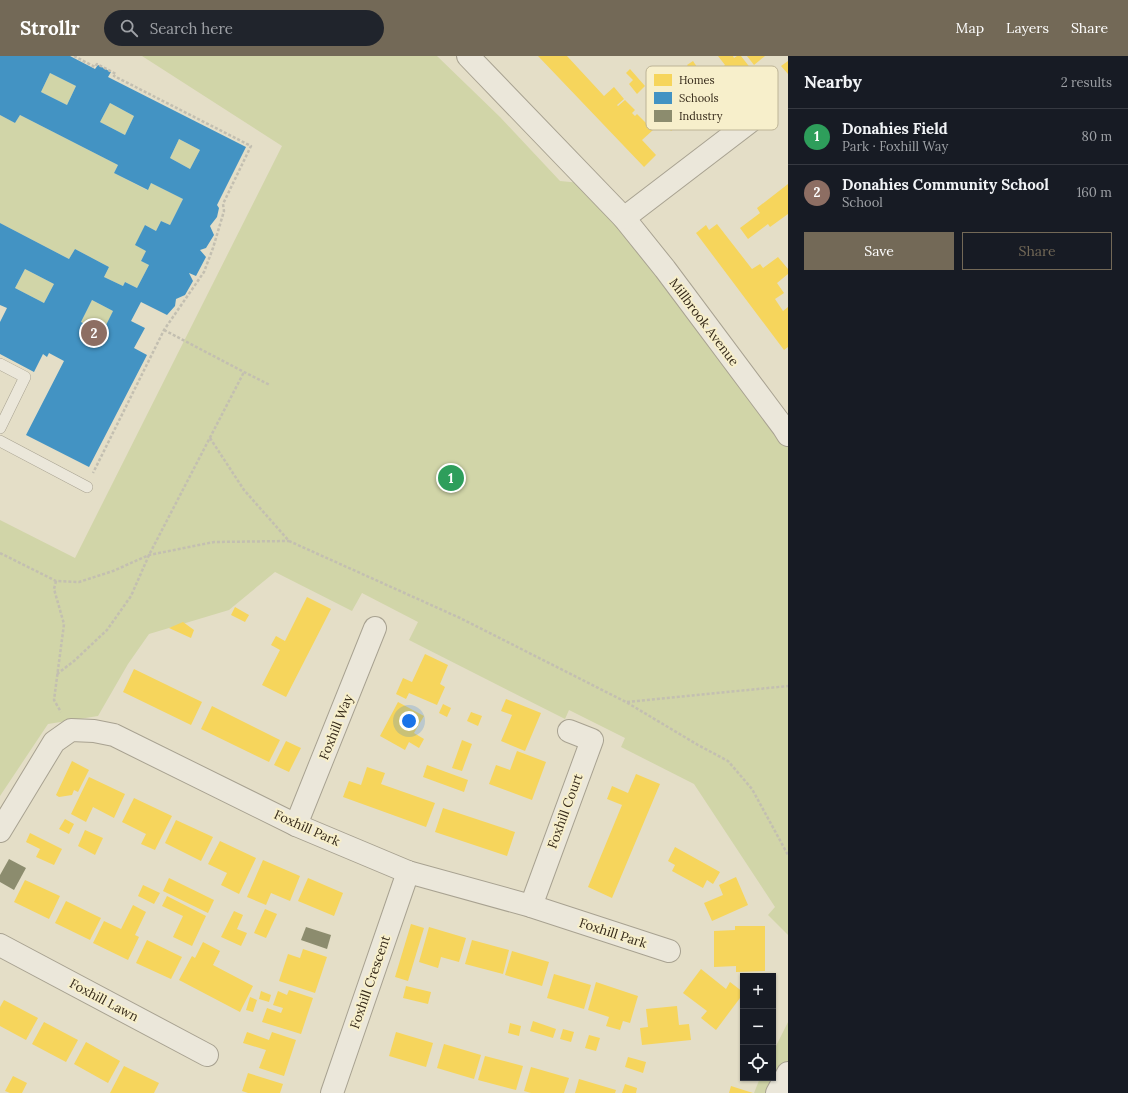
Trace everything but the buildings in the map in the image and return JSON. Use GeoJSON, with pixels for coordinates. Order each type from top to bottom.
{"type":"FeatureCollection","features":[{"type":"Feature","properties":{"kind":"street","name":"Millbrook Avenue"},"geometry":{"type":"LineString","coordinates":[[468,56],[624,218],[786,429]]}},
{"type":"Feature","properties":{"kind":"street"},"geometry":{"type":"LineString","coordinates":[[624,218],[739,130]]}},
{"type":"Feature","properties":{"kind":"street","name":"Foxhill Way"},"geometry":{"type":"LineString","coordinates":[[296,825],[375,628]]}},
{"type":"Feature","properties":{"kind":"street"},"geometry":{"type":"LineString","coordinates":[[0,831],[54,742],[71,730]]}},
{"type":"Feature","properties":{"kind":"street","name":"Foxhill Park"},"geometry":{"type":"LineString","coordinates":[[71,730],[94,731],[114,735],[296,825],[408,872],[530,906],[669,951]]}},
{"type":"Feature","properties":{"kind":"street","name":"Foxhill Court"},"geometry":{"type":"LineString","coordinates":[[530,906],[592,740],[568,732]]}},
{"type":"Feature","properties":{"kind":"street","name":"Foxhill Crescent"},"geometry":{"type":"LineString","coordinates":[[332,1093],[408,872]]}},
{"type":"Feature","properties":{"kind":"street","name":"Foxhill Lawn"},"geometry":{"type":"LineString","coordinates":[[0,945],[207,1055]]}},
{"type":"Feature","properties":{"kind":"street"},"geometry":{"type":"LineString","coordinates":[[777,1093],[788,1073]]}},
{"type":"Feature","properties":{"kind":"lane"},"geometry":{"type":"LineString","coordinates":[[0,364],[25,377],[0,428]]}},
{"type":"Feature","properties":{"kind":"lane"},"geometry":{"type":"LineString","coordinates":[[0,441],[87,486]]}},
{"type":"Feature","properties":{"kind":"path"},"geometry":{"type":"LineString","coordinates":[[74,56],[95,67],[97,64],[116,74],[114,76],[251,146],[222,204],[224,211],[204,272],[164,330],[87,486]]}},
{"type":"Feature","properties":{"kind":"path"},"geometry":{"type":"LineString","coordinates":[[164,330],[270,385]]}},
{"type":"Feature","properties":{"kind":"path"},"geometry":{"type":"LineString","coordinates":[[57,674],[74,661],[107,630],[131,596],[149,555],[244,372]]}},
{"type":"Feature","properties":{"kind":"path"},"geometry":{"type":"LineString","coordinates":[[210,438],[244,490],[289,541],[460,618],[626,702],[728,761],[752,789],[788,855]]}},
{"type":"Feature","properties":{"kind":"path"},"geometry":{"type":"LineString","coordinates":[[0,553],[56,581],[79,582],[113,571],[149,555],[214,542],[289,541]]}},
{"type":"Feature","properties":{"kind":"path"},"geometry":{"type":"LineString","coordinates":[[56,581],[54,589],[64,624],[54,700],[71,730]]}},
{"type":"Feature","properties":{"kind":"path"},"geometry":{"type":"LineString","coordinates":[[626,702],[788,686]]}},
{"type":"Feature","properties":{"kind":"green space"},"geometry":{"type":"Polygon","coordinates":[[[142,56],[437,56],[500,117],[560,181],[591,184],[788,436],[788,935],[768,915],[775,907],[694,784],[621,747],[625,738],[569,710],[565,719],[409,640],[418,622],[362,593],[352,611],[275,572],[229,610],[149,634],[128,664],[98,716],[48,724],[0,796],[0,520],[75,558],[282,146],[142,56]]]}},
{"type":"Feature","properties":{"kind":"green space"},"geometry":{"type":"Polygon","coordinates":[[[50,73],[76,86],[67,105],[41,92],[50,73]]]}},
{"type":"Feature","properties":{"kind":"green space"},"geometry":{"type":"Polygon","coordinates":[[[110,103],[134,116],[125,135],[100,122],[110,103]]]}},
{"type":"Feature","properties":{"kind":"green space"},"geometry":{"type":"Polygon","coordinates":[[[0,115],[15,123],[20,115],[118,165],[114,173],[147,190],[151,183],[183,199],[170,225],[161,221],[156,231],[145,225],[146,251],[141,261],[149,265],[137,288],[125,282],[123,286],[104,277],[109,267],[75,249],[69,259],[0,223],[0,115]]]}},
{"type":"Feature","properties":{"kind":"green space"},"geometry":{"type":"Polygon","coordinates":[[[179,139],[200,150],[190,169],[170,158],[179,139]]]}},
{"type":"Feature","properties":{"kind":"green space"},"geometry":{"type":"Polygon","coordinates":[[[25,269],[54,284],[44,303],[15,288],[25,269]]]}},
{"type":"Feature","properties":{"kind":"green space"},"geometry":{"type":"Polygon","coordinates":[[[92,300],[113,311],[102,333],[81,322],[92,300]]]}},
{"type":"Feature","properties":{"kind":"green space"},"geometry":{"type":"Polygon","coordinates":[[[788,1022],[788,1065],[773,1093],[754,1093],[759,1081],[776,1081],[776,1046],[788,1022]]]}},
{"type":"Feature","properties":{"kind":"place","name":"Donahies Community School"},"geometry":{"type":"Point","coordinates":[94,333]}},
{"type":"Feature","properties":{"kind":"place","name":"Donahies Field"},"geometry":{"type":"Point","coordinates":[451,478]}}]}
